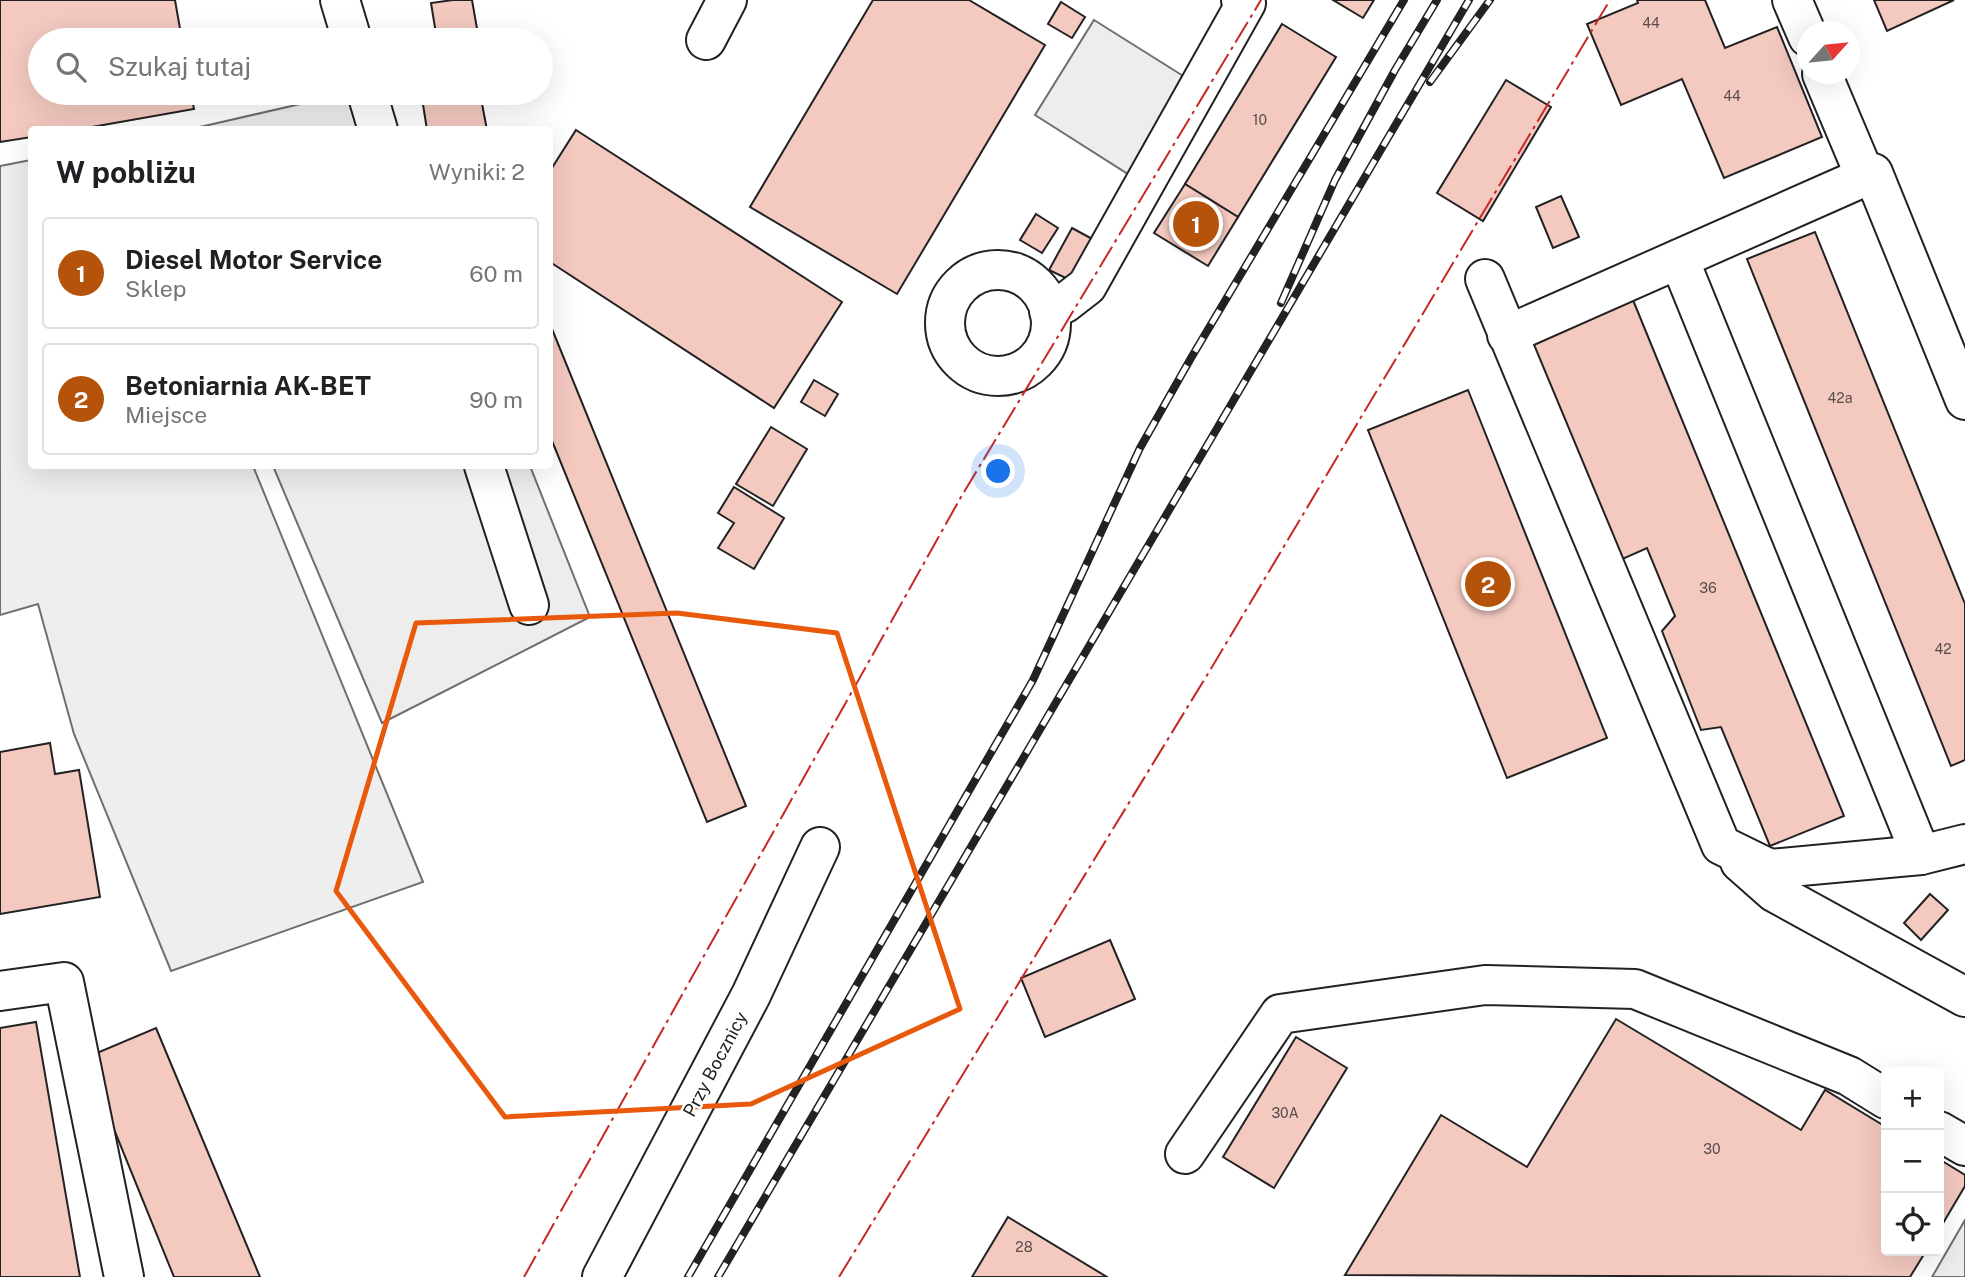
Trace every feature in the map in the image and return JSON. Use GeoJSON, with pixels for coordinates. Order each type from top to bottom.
{"type":"FeatureCollection","features":[{"type":"Feature","properties":{"kind":"street"},"geometry":{"type":"LineString","coordinates":[[340,0],[348,28]]}},
{"type":"Feature","properties":{"kind":"street"},"geometry":{"type":"LineString","coordinates":[[706,40],[727,0]]}},
{"type":"Feature","properties":{"kind":"street"},"geometry":{"type":"LineString","coordinates":[[1049,311],[1065,303],[1087,286],[1245,4],[1241,0]]}},
{"type":"Feature","properties":{"kind":"street"},"geometry":{"type":"LineString","coordinates":[[1792,0],[1801,21]]}},
{"type":"Feature","properties":{"kind":"street"},"geometry":{"type":"LineString","coordinates":[[1826,84],[1865,176]]}},
{"type":"Feature","properties":{"kind":"street"},"geometry":{"type":"LineString","coordinates":[[371,105],[377,126]]}},
{"type":"Feature","properties":{"kind":"street"},"geometry":{"type":"LineString","coordinates":[[1507,335],[1873,173],[1965,400]]}},
{"type":"Feature","properties":{"kind":"street"},"geometry":{"type":"LineString","coordinates":[[1679,258],[1921,855]]}},
{"type":"Feature","properties":{"kind":"street"},"geometry":{"type":"LineString","coordinates":[[1485,279],[1721,845],[1774,892],[1965,997]]}},
{"type":"Feature","properties":{"kind":"street"},"geometry":{"type":"LineString","coordinates":[[485,469],[528,606]]}},
{"type":"Feature","properties":{"kind":"street"},"geometry":{"type":"LineString","coordinates":[[1721,845],[1770,869],[1921,855],[1965,845]]}},
{"type":"Feature","properties":{"kind":"street","name":"Przy Bocznicy"},"geometry":{"type":"LineString","coordinates":[[602,1277],[751,995],[820,847]]}},
{"type":"Feature","properties":{"kind":"street"},"geometry":{"type":"LineString","coordinates":[[0,991],[64,982],[124,1277]]}},
{"type":"Feature","properties":{"kind":"street"},"geometry":{"type":"LineString","coordinates":[[1185,1154],[1280,1014],[1485,985],[1635,989],[1849,1076],[1881,1096]]}},
{"type":"Feature","properties":{"kind":"street"},"geometry":{"type":"LineString","coordinates":[[1944,1133],[1965,1146]]}},
{"type":"Feature","properties":{"kind":"highlighted area"},"geometry":{"type":"Polygon","coordinates":[[[677,613],[837,633],[960,1009],[751,1104],[505,1117],[336,891],[416,623],[677,613]]]}},
{"type":"Feature","properties":{"kind":"shaded area"},"geometry":{"type":"Polygon","coordinates":[[[1094,20],[1188,79],[1128,174],[1035,115],[1094,20]]]}},
{"type":"Feature","properties":{"kind":"shaded area"},"geometry":{"type":"Polygon","coordinates":[[[296,105],[364,105],[391,126],[204,126],[296,105]]]}},
{"type":"Feature","properties":{"kind":"shaded area"},"geometry":{"type":"Polygon","coordinates":[[[28,161],[28,469],[254,469],[423,882],[171,971],[74,734],[38,604],[0,615],[0,166],[28,161]]]}},
{"type":"Feature","properties":{"kind":"shaded area"},"geometry":{"type":"Polygon","coordinates":[[[274,469],[531,469],[590,617],[382,723],[274,469]]]}},
{"type":"Feature","properties":{"kind":"shaded area"},"geometry":{"type":"Polygon","coordinates":[[[1965,1220],[1965,1277],[1932,1277],[1965,1220]]]}},
{"type":"Feature","properties":{"kind":"building"},"geometry":{"type":"Polygon","coordinates":[[[0,0],[175,0],[180,28],[28,28],[28,105],[193,105],[194,109],[98,126],[28,126],[28,138],[0,142],[0,0]]]}},
{"type":"Feature","properties":{"kind":"building"},"geometry":{"type":"Polygon","coordinates":[[[472,0],[477,28],[435,28],[431,3],[472,0]]]}},
{"type":"Feature","properties":{"kind":"building"},"geometry":{"type":"Polygon","coordinates":[[[873,0],[969,0],[1045,45],[897,294],[750,207],[873,0]]]}},
{"type":"Feature","properties":{"kind":"building"},"geometry":{"type":"Polygon","coordinates":[[[1333,0],[1374,0],[1363,18],[1333,0]]]}},
{"type":"Feature","properties":{"kind":"building"},"geometry":{"type":"Polygon","coordinates":[[[1637,0],[1705,0],[1725,48],[1777,27],[1797,76],[1797,84],[1800,84],[1822,137],[1724,178],[1682,79],[1621,105],[1587,24],[1638,3],[1637,0]]]}},
{"type":"Feature","properties":{"kind":"building"},"geometry":{"type":"Polygon","coordinates":[[[1874,0],[1954,0],[1887,31],[1874,0]]]}},
{"type":"Feature","properties":{"kind":"building"},"geometry":{"type":"Polygon","coordinates":[[[1061,2],[1085,17],[1072,38],[1048,24],[1061,2]]]}},
{"type":"Feature","properties":{"kind":"building"},"geometry":{"type":"Polygon","coordinates":[[[1282,24],[1336,57],[1238,217],[1185,184],[1282,24]]]}},
{"type":"Feature","properties":{"kind":"building"},"geometry":{"type":"Polygon","coordinates":[[[1506,80],[1551,107],[1483,221],[1437,193],[1506,80]]]}},
{"type":"Feature","properties":{"kind":"building"},"geometry":{"type":"Polygon","coordinates":[[[423,105],[482,105],[486,126],[426,126],[423,105]]]}},
{"type":"Feature","properties":{"kind":"building"},"geometry":{"type":"Polygon","coordinates":[[[576,130],[842,302],[774,408],[553,264],[553,166],[576,130]]]}},
{"type":"Feature","properties":{"kind":"building"},"geometry":{"type":"Polygon","coordinates":[[[1185,184],[1238,217],[1208,266],[1154,233],[1185,184]]]}},
{"type":"Feature","properties":{"kind":"building"},"geometry":{"type":"Polygon","coordinates":[[[1561,196],[1579,237],[1553,248],[1536,207],[1561,196]]]}},
{"type":"Feature","properties":{"kind":"building"},"geometry":{"type":"Polygon","coordinates":[[[1036,214],[1058,228],[1042,253],[1020,240],[1036,214]]]}},
{"type":"Feature","properties":{"kind":"building"},"geometry":{"type":"Polygon","coordinates":[[[1072,228],[1096,241],[1074,282],[1049,270],[1072,228]]]}},
{"type":"Feature","properties":{"kind":"building"},"geometry":{"type":"Polygon","coordinates":[[[1815,232],[1965,604],[1965,760],[1951,766],[1747,259],[1815,232]]]}},
{"type":"Feature","properties":{"kind":"building"},"geometry":{"type":"Polygon","coordinates":[[[1633,300],[1844,816],[1770,846],[1721,727],[1701,730],[1662,631],[1675,616],[1647,548],[1618,561],[1529,342],[1633,300]]]}},
{"type":"Feature","properties":{"kind":"building"},"geometry":{"type":"Polygon","coordinates":[[[553,331],[746,806],[707,822],[553,443],[553,331]]]}},
{"type":"Feature","properties":{"kind":"building"},"geometry":{"type":"Polygon","coordinates":[[[814,380],[838,394],[825,416],[801,402],[814,380]]]}},
{"type":"Feature","properties":{"kind":"building"},"geometry":{"type":"Polygon","coordinates":[[[1468,390],[1607,738],[1507,778],[1368,430],[1468,390]]]}},
{"type":"Feature","properties":{"kind":"building"},"geometry":{"type":"Polygon","coordinates":[[[771,427],[807,449],[773,506],[736,484],[771,427]]]}},
{"type":"Feature","properties":{"kind":"building"},"geometry":{"type":"Polygon","coordinates":[[[734,487],[784,518],[754,569],[718,548],[734,523],[718,513],[734,487]]]}},
{"type":"Feature","properties":{"kind":"building"},"geometry":{"type":"Polygon","coordinates":[[[50,743],[55,774],[79,770],[100,897],[0,914],[0,752],[50,743]]]}},
{"type":"Feature","properties":{"kind":"building"},"geometry":{"type":"Polygon","coordinates":[[[1930,894],[1948,910],[1921,940],[1904,923],[1930,894]]]}},
{"type":"Feature","properties":{"kind":"building"},"geometry":{"type":"Polygon","coordinates":[[[1110,940],[1135,999],[1045,1037],[1021,978],[1110,940]]]}},
{"type":"Feature","properties":{"kind":"building"},"geometry":{"type":"Polygon","coordinates":[[[1616,1019],[1801,1130],[1825,1090],[1881,1124],[1881,1256],[1923,1256],[1910,1277],[1345,1275],[1441,1115],[1527,1167],[1616,1019]]]}},
{"type":"Feature","properties":{"kind":"building"},"geometry":{"type":"Polygon","coordinates":[[[36,1022],[80,1277],[0,1277],[0,1028],[36,1022]]]}},
{"type":"Feature","properties":{"kind":"building"},"geometry":{"type":"Polygon","coordinates":[[[156,1028],[260,1277],[174,1277],[85,1058],[156,1028]]]}},
{"type":"Feature","properties":{"kind":"building"},"geometry":{"type":"Polygon","coordinates":[[[1296,1037],[1347,1068],[1274,1188],[1223,1157],[1296,1037]]]}},
{"type":"Feature","properties":{"kind":"building"},"geometry":{"type":"Polygon","coordinates":[[[1944,1162],[1965,1175],[1965,1186],[1944,1222],[1944,1162]]]}},
{"type":"Feature","properties":{"kind":"building"},"geometry":{"type":"Polygon","coordinates":[[[1008,1217],[1107,1277],[972,1277],[1008,1217]]]}},
{"type":"Feature","properties":{"kind":"railway"},"geometry":{"type":"LineString","coordinates":[[688,1277],[1033,680],[1140,448],[1404,0]]}},
{"type":"Feature","properties":{"kind":"railway"},"geometry":{"type":"LineString","coordinates":[[1281,303],[1335,180],[1437,0]]}},
{"type":"Feature","properties":{"kind":"railway"},"geometry":{"type":"LineString","coordinates":[[718,1277],[1469,0]]}},
{"type":"Feature","properties":{"kind":"railway"},"geometry":{"type":"LineString","coordinates":[[1430,82],[1490,0]]}},
{"type":"Feature","properties":{"kind":"power"},"geometry":{"type":"LineString","coordinates":[[524,1277],[961,497],[1261,0]]}},
{"type":"Feature","properties":{"kind":"power"},"geometry":{"type":"LineString","coordinates":[[839,1277],[1212,667],[1610,0]]}},
{"type":"Feature","properties":{"kind":"place","name":"Diesel Motor Service"},"geometry":{"type":"Point","coordinates":[1196,224]}},
{"type":"Feature","properties":{"kind":"place","name":"Betoniarnia AK-BET"},"geometry":{"type":"Point","coordinates":[1488,584]}}]}
